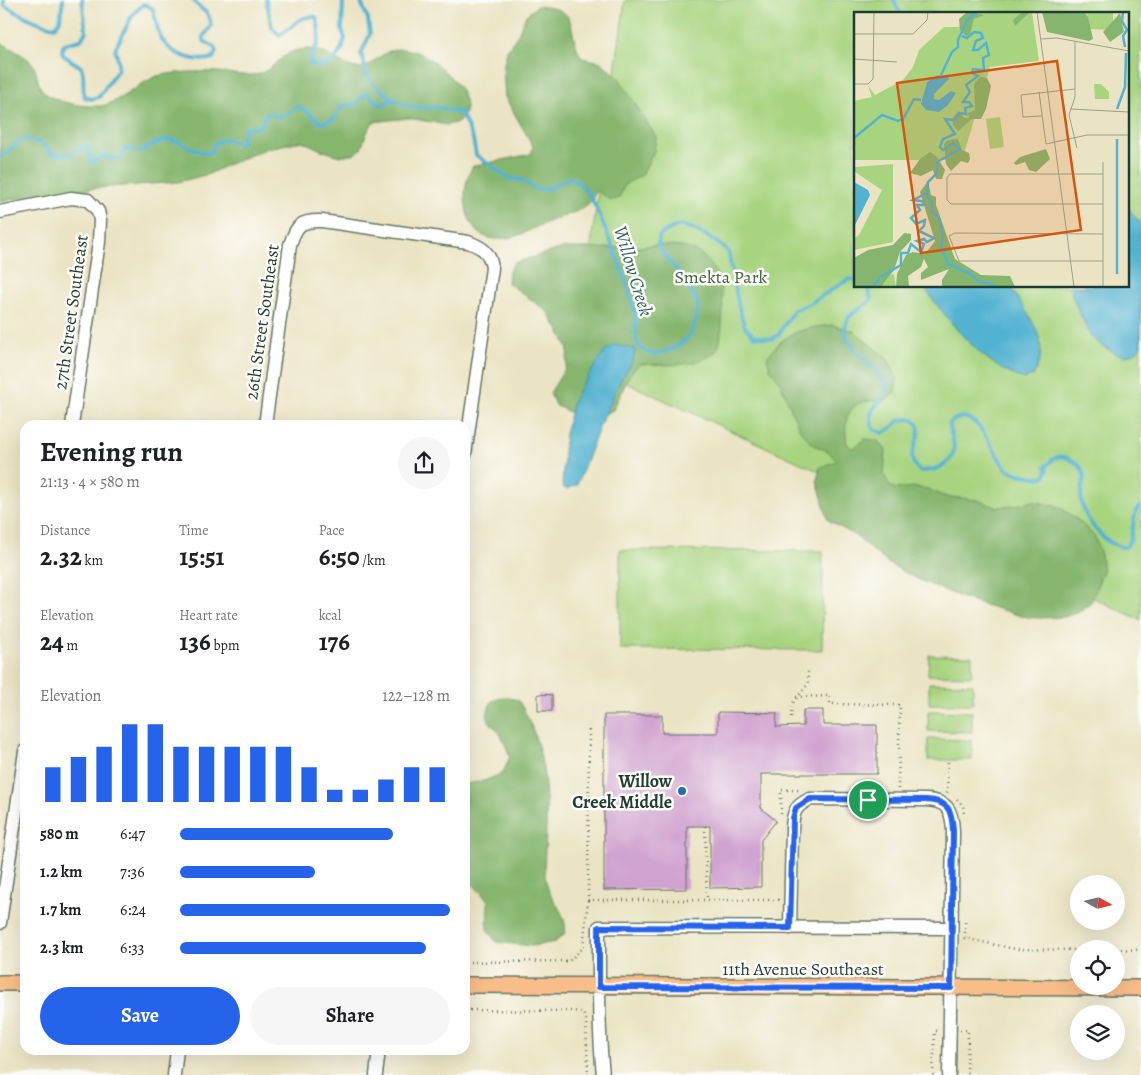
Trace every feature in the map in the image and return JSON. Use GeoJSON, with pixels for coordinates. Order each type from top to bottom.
{"type":"FeatureCollection","features":[{"type":"Feature","properties":{"kind":"main road"},"geometry":{"type":"LineString","coordinates":[[0,983],[20,983]]}},
{"type":"Feature","properties":{"kind":"main road","name":"11th Avenue Southeast"},"geometry":{"type":"LineString","coordinates":[[470,985],[1141,988]]}},
{"type":"Feature","properties":{"kind":"street","name":"27th Street Southeast"},"geometry":{"type":"LineString","coordinates":[[0,212],[71,198],[88,200],[98,211],[100,220],[99,237],[73,420]]}},
{"type":"Feature","properties":{"kind":"street","name":"26th Street Southeast"},"geometry":{"type":"LineString","coordinates":[[266,420],[293,234],[298,225],[307,221],[322,221],[468,242],[482,248],[487,253],[491,259],[491,277],[470,420]]}},
{"type":"Feature","properties":{"kind":"street"},"geometry":{"type":"LineString","coordinates":[[0,923],[20,785]]}},
{"type":"Feature","properties":{"kind":"street"},"geometry":{"type":"LineString","coordinates":[[790,928],[792,823],[796,808],[802,803],[810,799],[936,800],[943,803],[951,813],[953,831],[949,1075]]}},
{"type":"Feature","properties":{"kind":"street"},"geometry":{"type":"LineString","coordinates":[[603,1075],[600,1049],[599,927],[951,928]]}},
{"type":"Feature","properties":{"kind":"street"},"geometry":{"type":"LineString","coordinates":[[174,1075],[176,1055]]}},
{"type":"Feature","properties":{"kind":"street"},"geometry":{"type":"LineString","coordinates":[[376,1075],[378,1055]]}},
{"type":"Feature","properties":{"kind":"path"},"geometry":{"type":"LineString","coordinates":[[791,717],[792,704],[808,684],[808,669]]}},
{"type":"Feature","properties":{"kind":"path"},"geometry":{"type":"LineString","coordinates":[[796,697],[830,696],[830,704],[900,705],[898,790]]}},
{"type":"Feature","properties":{"kind":"path"},"geometry":{"type":"LineString","coordinates":[[470,962],[569,961],[583,948],[588,900],[589,730]]}},
{"type":"Feature","properties":{"kind":"path"},"geometry":{"type":"LineString","coordinates":[[947,793],[948,762]]}},
{"type":"Feature","properties":{"kind":"path"},"geometry":{"type":"LineString","coordinates":[[781,790],[781,820]]}},
{"type":"Feature","properties":{"kind":"path"},"geometry":{"type":"LineString","coordinates":[[705,826],[707,900]]}},
{"type":"Feature","properties":{"kind":"path"},"geometry":{"type":"LineString","coordinates":[[588,900],[780,900]]}},
{"type":"Feature","properties":{"kind":"path"},"geometry":{"type":"LineString","coordinates":[[965,938],[1015,949],[1070,950]]}},
{"type":"Feature","properties":{"kind":"path"},"geometry":{"type":"LineString","coordinates":[[1125,949],[1141,950]]}},
{"type":"Feature","properties":{"kind":"path"},"geometry":{"type":"LineString","coordinates":[[470,1010],[574,1011],[583,1013],[586,1020],[588,1075]]}},
{"type":"Feature","properties":{"kind":"path"},"geometry":{"type":"LineString","coordinates":[[951,1030],[968,1030],[967,1075]]}},
{"type":"Feature","properties":{"kind":"green space","name":"Smekta Park"},"geometry":{"type":"Polygon","coordinates":[[[625,0],[1141,0],[1141,620],[575,359],[625,0]]]}},
{"type":"Feature","properties":{"kind":"green space"},"geometry":{"type":"Polygon","coordinates":[[[537,6],[561,11],[567,16],[582,58],[601,62],[619,78],[656,137],[654,151],[642,175],[625,184],[619,198],[611,200],[597,191],[588,204],[573,213],[517,236],[498,239],[488,238],[473,227],[466,209],[465,189],[473,166],[531,154],[533,146],[505,97],[503,68],[507,50],[517,36],[526,15],[537,6]]]}},
{"type":"Feature","properties":{"kind":"green space"},"geometry":{"type":"Polygon","coordinates":[[[0,42],[32,63],[43,91],[54,99],[78,105],[106,105],[157,76],[204,72],[244,75],[259,74],[290,53],[305,49],[322,52],[350,67],[362,68],[384,54],[402,49],[421,54],[446,72],[462,93],[466,109],[459,122],[447,125],[409,118],[373,122],[366,134],[361,149],[354,154],[339,156],[302,141],[268,148],[209,174],[178,182],[97,188],[0,201],[0,42]]]}},
{"type":"Feature","properties":{"kind":"green space"},"geometry":{"type":"Polygon","coordinates":[[[654,245],[690,249],[705,257],[712,266],[720,287],[723,311],[720,342],[716,351],[708,357],[690,363],[668,365],[639,364],[630,374],[613,410],[601,416],[573,414],[555,405],[550,393],[566,367],[568,350],[547,311],[508,283],[509,271],[514,263],[563,248],[631,248],[654,245]]]}},
{"type":"Feature","properties":{"kind":"green space"},"geometry":{"type":"Polygon","coordinates":[[[832,325],[854,331],[888,360],[897,378],[895,392],[884,402],[864,402],[851,409],[846,424],[847,444],[853,449],[864,439],[877,440],[886,450],[884,474],[889,486],[897,489],[913,487],[928,489],[943,496],[977,500],[996,507],[1013,506],[1032,501],[1060,507],[1079,521],[1095,537],[1101,555],[1103,571],[1091,602],[1080,611],[1065,617],[1037,618],[1021,616],[963,598],[915,578],[889,564],[854,535],[828,520],[817,480],[820,467],[837,461],[828,451],[813,445],[800,430],[779,380],[770,369],[767,358],[773,349],[787,337],[803,330],[832,325]]]}},
{"type":"Feature","properties":{"kind":"green space"},"geometry":{"type":"Polygon","coordinates":[[[620,550],[823,551],[822,650],[620,649],[620,550]]]}},
{"type":"Feature","properties":{"kind":"green space"},"geometry":{"type":"Polygon","coordinates":[[[929,655],[972,656],[972,676],[928,675],[929,655]]]}},
{"type":"Feature","properties":{"kind":"green space"},"geometry":{"type":"Polygon","coordinates":[[[929,683],[973,684],[973,704],[929,704],[929,683]]]}},
{"type":"Feature","properties":{"kind":"green space"},"geometry":{"type":"Polygon","coordinates":[[[505,697],[518,700],[533,730],[538,746],[546,796],[544,865],[547,886],[562,914],[565,925],[564,935],[555,942],[532,946],[496,942],[487,929],[488,901],[470,882],[470,783],[484,781],[503,773],[510,756],[499,732],[489,722],[487,714],[492,701],[505,697]]]}},
{"type":"Feature","properties":{"kind":"green space"},"geometry":{"type":"Polygon","coordinates":[[[928,711],[972,712],[972,732],[928,731],[928,711]]]}},
{"type":"Feature","properties":{"kind":"green space"},"geometry":{"type":"Polygon","coordinates":[[[928,739],[972,740],[972,760],[928,760],[928,739]]]}},
{"type":"Feature","properties":{"kind":"water"},"geometry":{"type":"Polygon","coordinates":[[[1128,207],[1141,224],[1141,346],[1135,353],[1124,356],[1102,346],[1089,334],[1070,288],[1128,288],[1128,207]]]}},
{"type":"Feature","properties":{"kind":"water"},"geometry":{"type":"Polygon","coordinates":[[[924,288],[1011,288],[1031,319],[1040,340],[1039,363],[1033,376],[1024,379],[994,364],[967,340],[924,288]]]}},
{"type":"Feature","properties":{"kind":"water"},"geometry":{"type":"Polygon","coordinates":[[[616,345],[635,349],[635,354],[608,408],[577,485],[567,489],[562,487],[565,434],[573,401],[606,350],[616,345]]]}},
{"type":"Feature","properties":{"kind":"building"},"geometry":{"type":"Polygon","coordinates":[[[538,694],[552,695],[552,711],[538,711],[538,694]]]}},
{"type":"Feature","properties":{"kind":"building","name":"Willow Creek Middle"},"geometry":{"type":"Polygon","coordinates":[[[803,710],[823,710],[823,725],[877,725],[877,774],[761,774],[761,808],[776,821],[761,840],[761,887],[710,888],[710,826],[687,826],[687,889],[604,890],[604,715],[662,715],[662,733],[718,733],[718,712],[777,713],[776,727],[803,726],[803,710]]]}},
{"type":"Feature","properties":{"kind":"waterway","name":"Willow Creek"},"geometry":{"type":"LineString","coordinates":[[4,0],[4,5],[16,12],[35,21],[55,27],[60,20],[63,0]]}},
{"type":"Feature","properties":{"kind":"waterway","name":"Willow Creek"},"geometry":{"type":"LineString","coordinates":[[82,0],[86,31],[81,40],[64,44],[62,50],[63,55],[81,67],[85,97],[91,99],[99,97],[118,69],[115,49],[133,14],[144,4],[152,8],[161,38],[173,51],[193,59],[213,58],[216,52],[214,47],[204,41],[203,37],[211,26],[209,16],[193,0]]}},
{"type":"Feature","properties":{"kind":"waterway","name":"Willow Creek"},"geometry":{"type":"LineString","coordinates":[[266,0],[272,27],[279,35],[304,18],[316,17],[319,38],[311,56],[310,64],[319,66],[333,62],[343,47],[340,52],[345,39],[342,30],[343,0]]}},
{"type":"Feature","properties":{"kind":"waterway","name":"Willow Creek"},"geometry":{"type":"LineString","coordinates":[[360,0],[368,19],[370,34],[361,54],[365,73],[374,85],[394,100],[407,106],[437,107],[461,113],[473,139],[476,155],[508,178],[522,180],[537,190],[550,188],[570,178],[585,189],[596,207],[622,270],[635,315],[637,342],[648,353],[666,352],[678,346],[690,335],[696,316],[697,302],[695,298],[687,284],[660,249],[658,243],[660,235],[671,228],[678,226],[690,228],[728,251],[739,308],[745,327],[754,336],[772,339],[778,335],[794,310],[809,304],[849,279],[854,280]]}},
{"type":"Feature","properties":{"kind":"waterway"},"geometry":{"type":"LineString","coordinates":[[894,0],[900,12]]}},
{"type":"Feature","properties":{"kind":"waterway"},"geometry":{"type":"LineString","coordinates":[[0,155],[3,155],[23,139],[41,143],[52,154],[69,154],[87,145],[91,163],[103,156],[121,159],[125,148],[139,152],[164,140],[173,140],[200,152],[211,153],[214,144],[224,139],[241,144],[245,127],[259,128],[266,114],[282,117],[297,106],[321,123],[334,119],[343,105],[355,105],[366,93],[380,105],[394,100]]}},
{"type":"Feature","properties":{"kind":"waterway","name":"Willow Creek"},"geometry":{"type":"LineString","coordinates":[[867,288],[871,299],[866,305],[850,316],[845,329],[852,347],[877,371],[886,388],[886,392],[872,410],[873,429],[883,433],[905,419],[912,420],[917,424],[919,433],[912,458],[915,466],[920,471],[937,468],[951,459],[954,448],[950,423],[960,418],[968,418],[983,432],[1002,463],[1012,472],[1044,477],[1047,471],[1046,466],[1055,458],[1063,457],[1075,462],[1084,475],[1081,495],[1085,512],[1095,529],[1110,542],[1126,547],[1130,541],[1136,510],[1141,506]]}},
{"type":"Feature","properties":{"kind":"place","name":"Willow Creek Middle"},"geometry":{"type":"Point","coordinates":[682,791]}},
{"type":"Feature","properties":{"kind":"route"},"geometry":{"type":"LineString","coordinates":[[810,799],[868,800],[936,800],[943,803],[951,813],[953,831],[951,988],[599,987],[599,927],[790,928],[792,828],[796,808],[810,799]]}}]}
